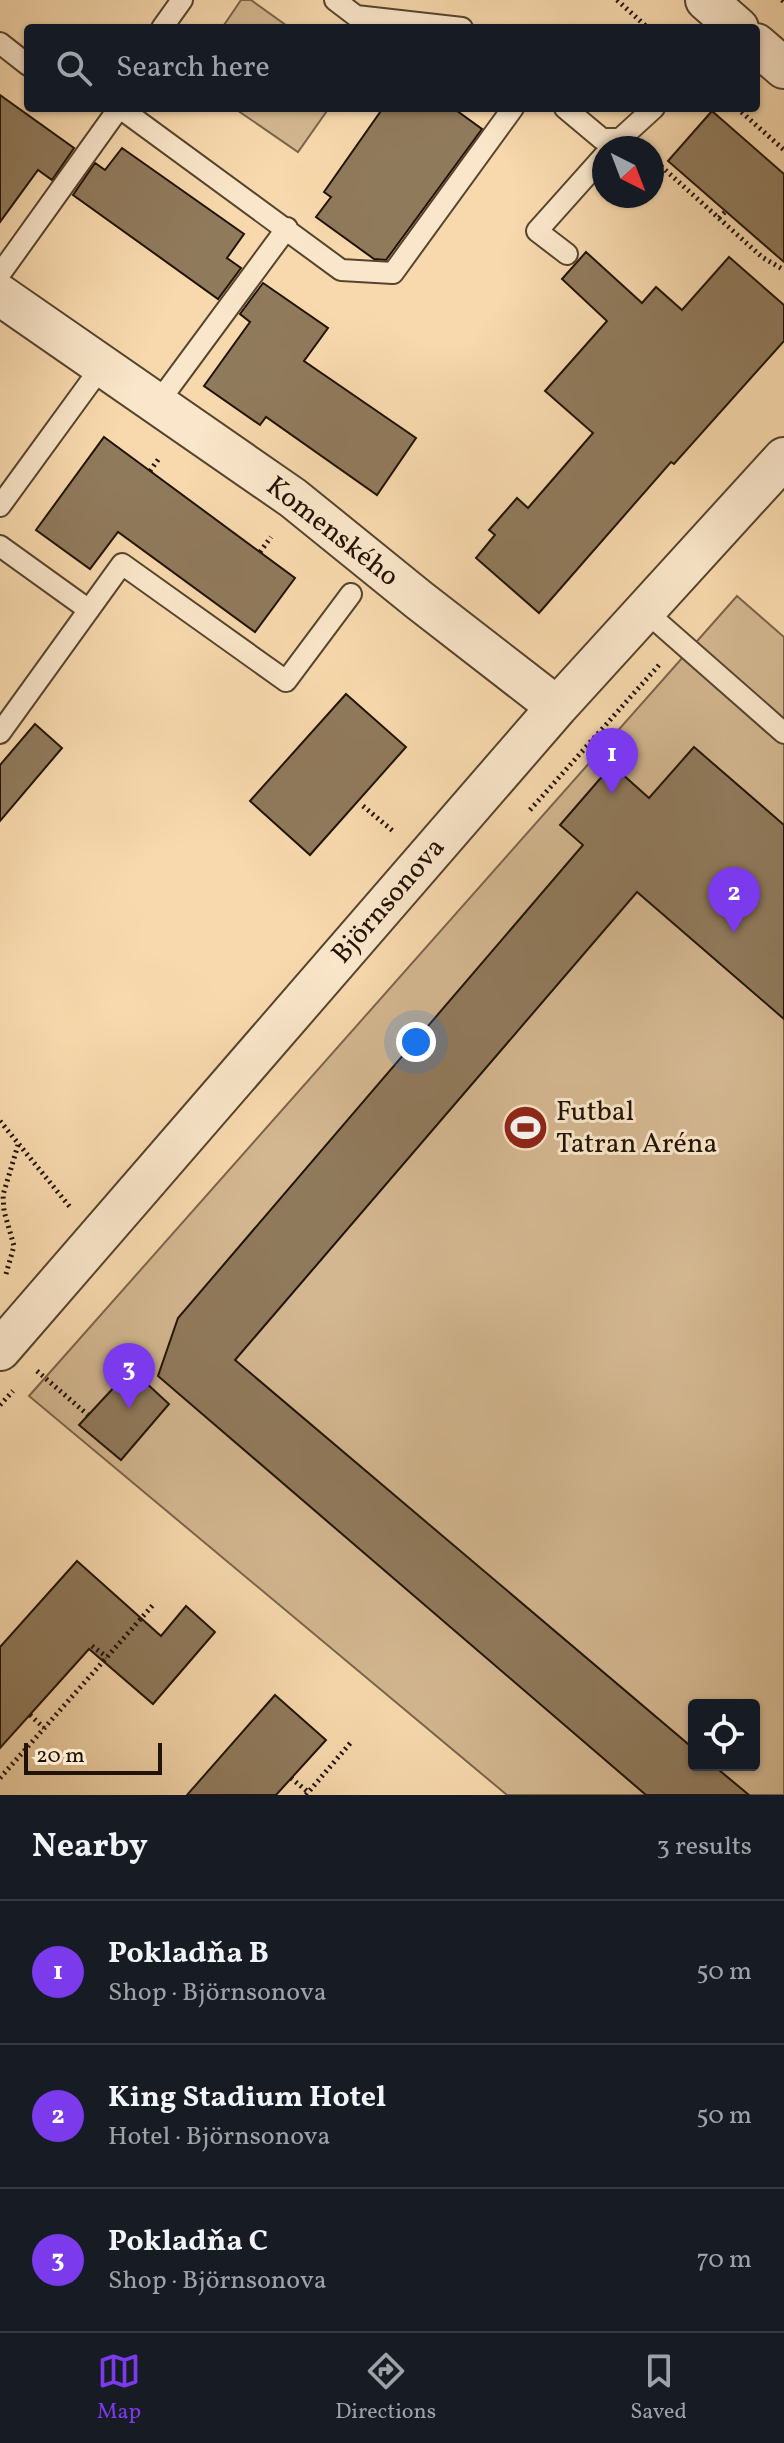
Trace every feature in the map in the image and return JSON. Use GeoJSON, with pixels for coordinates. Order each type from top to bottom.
{"type":"FeatureCollection","features":[{"type":"Feature","properties":{"kind":"street"},"geometry":{"type":"LineString","coordinates":[[760,48],[784,68]]}},
{"type":"Feature","properties":{"kind":"street","name":"Komenského"},"geometry":{"type":"LineString","coordinates":[[0,295],[293,498],[557,707]]}},
{"type":"Feature","properties":{"kind":"street","name":"Björnsonova"},"geometry":{"type":"LineString","coordinates":[[17,1359],[557,707],[784,458]]}},
{"type":"Feature","properties":{"kind":"lane"},"geometry":{"type":"LineString","coordinates":[[165,24],[182,0]]}},
{"type":"Feature","properties":{"kind":"lane"},"geometry":{"type":"LineString","coordinates":[[335,0],[356,16],[427,24]]}},
{"type":"Feature","properties":{"kind":"lane"},"geometry":{"type":"LineString","coordinates":[[0,43],[24,62]]}},
{"type":"Feature","properties":{"kind":"lane"},"geometry":{"type":"LineString","coordinates":[[0,274],[117,112]]}},
{"type":"Feature","properties":{"kind":"lane"},"geometry":{"type":"LineString","coordinates":[[126,112],[341,270],[393,273],[510,112]]}},
{"type":"Feature","properties":{"kind":"lane"},"geometry":{"type":"LineString","coordinates":[[570,112],[598,136]]}},
{"type":"Feature","properties":{"kind":"lane"},"geometry":{"type":"LineString","coordinates":[[624,136],[650,112]]}},
{"type":"Feature","properties":{"kind":"lane"},"geometry":{"type":"LineString","coordinates":[[567,254],[537,231],[592,169]]}},
{"type":"Feature","properties":{"kind":"lane"},"geometry":{"type":"LineString","coordinates":[[157,404],[287,228]]}},
{"type":"Feature","properties":{"kind":"lane"},"geometry":{"type":"LineString","coordinates":[[0,506],[102,366]]}},
{"type":"Feature","properties":{"kind":"lane"},"geometry":{"type":"LineString","coordinates":[[0,546],[89,610]]}},
{"type":"Feature","properties":{"kind":"lane","name":"Komenského"},"geometry":{"type":"LineString","coordinates":[[3,723],[122,564],[286,681],[351,594]]}},
{"type":"Feature","properties":{"kind":"lane"},"geometry":{"type":"LineString","coordinates":[[644,610],[784,733]]}},
{"type":"Feature","properties":{"kind":"path"},"geometry":{"type":"LineString","coordinates":[[617,0],[644,24]]}},
{"type":"Feature","properties":{"kind":"path"},"geometry":{"type":"LineString","coordinates":[[741,112],[784,150]]}},
{"type":"Feature","properties":{"kind":"path"},"geometry":{"type":"LineString","coordinates":[[664,169],[762,257],[784,270]]}},
{"type":"Feature","properties":{"kind":"path"},"geometry":{"type":"LineString","coordinates":[[719,218],[726,211]]}},
{"type":"Feature","properties":{"kind":"path"},"geometry":{"type":"LineString","coordinates":[[149,449],[173,466]]}},
{"type":"Feature","properties":{"kind":"path"},"geometry":{"type":"LineString","coordinates":[[150,471],[160,457]]}},
{"type":"Feature","properties":{"kind":"path"},"geometry":{"type":"LineString","coordinates":[[259,528],[283,545]]}},
{"type":"Feature","properties":{"kind":"path"},"geometry":{"type":"LineString","coordinates":[[260,552],[271,537]]}},
{"type":"Feature","properties":{"kind":"path"},"geometry":{"type":"LineString","coordinates":[[363,806],[403,840]]}},
{"type":"Feature","properties":{"kind":"path"},"geometry":{"type":"LineString","coordinates":[[0,1121],[71,1207],[61,1217]]}},
{"type":"Feature","properties":{"kind":"path"},"geometry":{"type":"LineString","coordinates":[[14,1268],[5,1278],[14,1246],[3,1195],[18,1144]]}},
{"type":"Feature","properties":{"kind":"path"},"geometry":{"type":"LineString","coordinates":[[17,1359],[88,1415]]}},
{"type":"Feature","properties":{"kind":"path"},"geometry":{"type":"LineString","coordinates":[[0,1778],[153,1605]]}},
{"type":"Feature","properties":{"kind":"path"},"geometry":{"type":"LineString","coordinates":[[92,1646],[107,1657]]}},
{"type":"Feature","properties":{"kind":"path"},"geometry":{"type":"LineString","coordinates":[[30,1715],[44,1728]]}},
{"type":"Feature","properties":{"kind":"path"},"geometry":{"type":"LineString","coordinates":[[291,1778],[307,1794],[352,1741]]}},
{"type":"Feature","properties":{"kind":"shaded area"},"geometry":{"type":"Polygon","coordinates":[[[241,0],[251,0],[284,24],[225,24],[241,0]]]}},
{"type":"Feature","properties":{"kind":"shaded area"},"geometry":{"type":"Polygon","coordinates":[[[240,112],[326,112],[298,152],[240,112]]]}},
{"type":"Feature","properties":{"kind":"shaded area","name":"Futbal Tatran Aréna"},"geometry":{"type":"Polygon","coordinates":[[[737,596],[784,637],[784,1795],[507,1795],[29,1396],[737,596]]]}},
{"type":"Feature","properties":{"kind":"building"},"geometry":{"type":"Polygon","coordinates":[[[0,95],[74,148],[52,180],[38,170],[0,222],[0,95]]]}},
{"type":"Feature","properties":{"kind":"building"},"geometry":{"type":"Polygon","coordinates":[[[380,112],[459,112],[482,129],[386,260],[374,259],[316,217],[331,197],[324,192],[380,112]]]}},
{"type":"Feature","properties":{"kind":"building"},"geometry":{"type":"Polygon","coordinates":[[[713,112],[784,174],[784,262],[668,161],[713,112]]]}},
{"type":"Feature","properties":{"kind":"building"},"geometry":{"type":"Polygon","coordinates":[[[122,148],[244,234],[227,258],[241,268],[218,299],[73,195],[95,163],[105,170],[122,148]]]}},
{"type":"Feature","properties":{"kind":"building"},"geometry":{"type":"Polygon","coordinates":[[[586,252],[642,303],[656,287],[682,310],[729,257],[784,305],[784,341],[674,464],[671,462],[539,613],[476,558],[495,535],[489,530],[517,498],[528,508],[593,433],[545,391],[607,321],[562,279],[586,252]]]}},
{"type":"Feature","properties":{"kind":"building"},"geometry":{"type":"Polygon","coordinates":[[[263,283],[328,328],[304,361],[416,438],[377,495],[266,417],[260,425],[204,386],[250,322],[240,314],[263,283]]]}},
{"type":"Feature","properties":{"kind":"building"},"geometry":{"type":"Polygon","coordinates":[[[104,437],[295,578],[255,632],[118,532],[90,569],[36,530],[104,437]]]}},
{"type":"Feature","properties":{"kind":"building"},"geometry":{"type":"Polygon","coordinates":[[[346,694],[406,747],[310,855],[250,801],[346,694]]]}},
{"type":"Feature","properties":{"kind":"building"},"geometry":{"type":"Polygon","coordinates":[[[35,724],[62,748],[0,821],[0,765],[35,724]]]}},
{"type":"Feature","properties":{"kind":"building"},"geometry":{"type":"Polygon","coordinates":[[[694,747],[784,825],[784,1019],[637,892],[235,1360],[688,1744],[688,1771],[720,1771],[749,1795],[646,1795],[158,1376],[178,1318],[583,845],[560,825],[612,765],[649,798],[694,747]]]}},
{"type":"Feature","properties":{"kind":"building"},"geometry":{"type":"Polygon","coordinates":[[[131,1369],[169,1404],[121,1460],[79,1425],[131,1369]]]}},
{"type":"Feature","properties":{"kind":"building"},"geometry":{"type":"Polygon","coordinates":[[[77,1561],[161,1636],[186,1606],[215,1632],[153,1704],[89,1649],[0,1748],[0,1647],[77,1561]]]}},
{"type":"Feature","properties":{"kind":"building"},"geometry":{"type":"Polygon","coordinates":[[[275,1695],[326,1740],[276,1795],[187,1795],[275,1695]]]}},
{"type":"Feature","properties":{"kind":"place","name":"Pokladňa B"},"geometry":{"type":"Point","coordinates":[612,794]}},
{"type":"Feature","properties":{"kind":"place","name":"King Stadium Hotel"},"geometry":{"type":"Point","coordinates":[734,933]}},
{"type":"Feature","properties":{"kind":"place","name":"Futbal Tatran Aréna"},"geometry":{"type":"Point","coordinates":[525,1128]}},
{"type":"Feature","properties":{"kind":"place","name":"Pokladňa C"},"geometry":{"type":"Point","coordinates":[129,1409]}}]}
